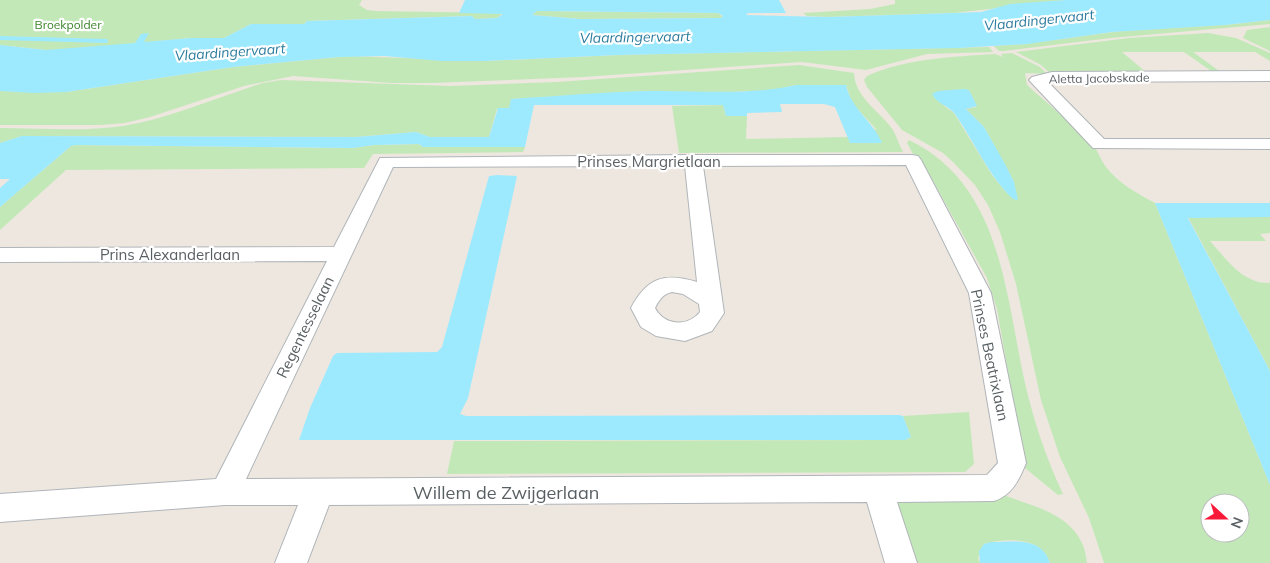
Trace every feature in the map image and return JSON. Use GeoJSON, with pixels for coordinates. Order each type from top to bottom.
{"type":"FeatureCollection","features":[{"type":"Feature","properties":{"kind":"street","name":"Aletta Jacobskade"},"geometry":{"type":"LineString","coordinates":[[1270,76],[1052,77],[1037,80],[1099,144],[1270,144]]}},
{"type":"Feature","properties":{"kind":"street"},"geometry":{"type":"LineString","coordinates":[[693,160],[710,300]]}},
{"type":"Feature","properties":{"kind":"street","name":"Prinses Margrietlaan"},"geometry":{"type":"LineString","coordinates":[[386,162],[912,160]]}},
{"type":"Feature","properties":{"kind":"street","name":"Prinses Beatrixlaan"},"geometry":{"type":"LineString","coordinates":[[912,160],[980,293],[1012,463],[1007,474]]}},
{"type":"Feature","properties":{"kind":"street","name":"Regentesselaan"},"geometry":{"type":"LineString","coordinates":[[225,492],[386,162]]}},
{"type":"Feature","properties":{"kind":"street","name":"Prins Alexanderlaan"},"geometry":{"type":"LineString","coordinates":[[0,255],[340,254]]}},
{"type":"Feature","properties":{"kind":"street","name":"Willem de Zwijgerlaan"},"geometry":{"type":"LineString","coordinates":[[0,508],[225,492],[994,488],[1007,474]]}},
{"type":"Feature","properties":{"kind":"street"},"geometry":{"type":"LineString","coordinates":[[878,490],[902,563]]}},
{"type":"Feature","properties":{"kind":"street"},"geometry":{"type":"LineString","coordinates":[[291,563],[318,493]]}},
{"type":"Feature","properties":{"kind":"green space","name":"Broekpolder"},"geometry":{"type":"Polygon","coordinates":[[[0,0],[362,0],[359,5],[367,10],[376,11],[503,13],[497,18],[475,19],[472,16],[307,21],[304,24],[251,24],[224,38],[191,38],[46,50],[0,45],[0,0]]]}},
{"type":"Feature","properties":{"kind":"green space"},"geometry":{"type":"Polygon","coordinates":[[[895,0],[1067,0],[954,13],[829,17],[807,16],[803,13],[870,9],[895,4],[895,0]]]}},
{"type":"Feature","properties":{"kind":"green space"},"geometry":{"type":"Polygon","coordinates":[[[537,11],[718,13],[723,17],[580,19],[532,15],[537,11]]]}},
{"type":"Feature","properties":{"kind":"green space"},"geometry":{"type":"Polygon","coordinates":[[[1270,20],[1270,24],[1111,38],[1004,51],[999,51],[994,46],[1113,32],[1270,20]]]}},
{"type":"Feature","properties":{"kind":"green space"},"geometry":{"type":"Polygon","coordinates":[[[1270,27],[1270,51],[1243,38],[1247,30],[1270,27]]]}},
{"type":"Feature","properties":{"kind":"green space"},"geometry":{"type":"Polygon","coordinates":[[[1208,33],[1236,38],[1270,53],[1270,61],[1255,52],[1193,52],[1222,73],[1214,73],[1184,52],[1122,52],[1147,73],[1051,74],[1041,65],[1016,52],[1129,38],[1208,33]]]}},
{"type":"Feature","properties":{"kind":"green space"},"geometry":{"type":"Polygon","coordinates":[[[989,47],[993,52],[927,54],[866,70],[802,62],[583,77],[432,83],[391,83],[293,76],[244,86],[150,117],[125,123],[101,125],[0,125],[0,91],[66,92],[233,67],[349,56],[485,61],[618,55],[989,47]]]}},
{"type":"Feature","properties":{"kind":"green space"},"geometry":{"type":"Polygon","coordinates":[[[1012,53],[1040,67],[1047,74],[1025,73],[1027,85],[1092,144],[1106,167],[1116,178],[1135,192],[1155,203],[1270,485],[1270,563],[1104,563],[1089,518],[1060,457],[1041,400],[1016,284],[1000,232],[988,205],[975,185],[943,153],[902,130],[867,87],[864,80],[867,76],[882,70],[914,62],[995,54],[1003,57],[1001,54],[1012,53]],[[969,90],[943,105],[954,113],[992,175],[1006,192],[1014,182],[984,127],[966,109],[976,107],[969,90]]]}},
{"type":"Feature","properties":{"kind":"green space"},"geometry":{"type":"Polygon","coordinates":[[[799,65],[854,73],[855,82],[859,90],[893,130],[903,152],[679,153],[672,106],[723,105],[726,116],[747,116],[746,139],[848,137],[851,143],[876,129],[852,103],[846,85],[796,85],[773,90],[708,93],[650,91],[512,99],[509,108],[497,109],[489,137],[430,137],[416,132],[356,137],[22,136],[0,143],[0,128],[77,129],[123,126],[159,118],[263,83],[281,80],[450,86],[557,82],[799,65]]]}},
{"type":"Feature","properties":{"kind":"green space"},"geometry":{"type":"Polygon","coordinates":[[[909,140],[940,160],[964,184],[981,213],[994,245],[1004,279],[1032,412],[1063,494],[1058,495],[1025,468],[997,309],[987,278],[919,156],[913,154],[907,143],[909,140]]]}},
{"type":"Feature","properties":{"kind":"green space"},"geometry":{"type":"Polygon","coordinates":[[[419,144],[423,147],[525,147],[523,152],[373,154],[364,168],[66,170],[0,230],[0,207],[71,146],[353,148],[374,145],[419,144]]]}},
{"type":"Feature","properties":{"kind":"green space"},"geometry":{"type":"Polygon","coordinates":[[[1188,217],[1270,217],[1270,233],[1260,234],[1266,241],[1210,241],[1236,270],[1252,280],[1270,283],[1270,371],[1188,217]]]}},
{"type":"Feature","properties":{"kind":"green space"},"geometry":{"type":"Polygon","coordinates":[[[969,412],[974,464],[965,472],[447,474],[454,441],[905,440],[911,437],[903,416],[969,412]]]}},
{"type":"Feature","properties":{"kind":"green space"},"geometry":{"type":"Polygon","coordinates":[[[1006,496],[1049,512],[1068,525],[1082,543],[1087,563],[1050,563],[1046,554],[1039,548],[1022,541],[1012,540],[984,544],[978,558],[980,563],[917,563],[897,508],[900,498],[1006,496]]]}},
{"type":"Feature","properties":{"kind":"water","name":"Vlaardingervaart"},"geometry":{"type":"Polygon","coordinates":[[[465,0],[779,0],[786,13],[748,13],[746,15],[829,17],[981,12],[1010,4],[1067,0],[1270,0],[1270,20],[1225,25],[1112,32],[1027,44],[958,48],[618,55],[485,61],[442,61],[384,56],[339,57],[233,67],[66,92],[0,91],[0,45],[46,50],[135,43],[141,34],[149,33],[144,42],[191,38],[224,38],[251,24],[304,24],[307,21],[472,16],[475,19],[497,18],[503,14],[459,13],[465,0]],[[537,11],[532,15],[580,19],[721,18],[723,16],[718,13],[537,11]]]}},
{"type":"Feature","properties":{"kind":"water"},"geometry":{"type":"Polygon","coordinates":[[[796,85],[846,85],[852,101],[882,143],[850,143],[835,107],[824,104],[780,104],[782,112],[747,113],[747,116],[726,116],[723,105],[534,105],[525,147],[423,147],[419,144],[374,145],[353,148],[76,145],[71,146],[0,207],[0,188],[10,179],[0,179],[0,143],[22,136],[356,137],[416,132],[430,137],[489,137],[498,108],[509,108],[511,99],[597,93],[722,92],[796,85]]]}},
{"type":"Feature","properties":{"kind":"water"},"geometry":{"type":"Polygon","coordinates":[[[969,90],[977,106],[966,109],[984,127],[1014,182],[1018,200],[1013,199],[996,180],[955,114],[932,94],[938,91],[969,90]]]}},
{"type":"Feature","properties":{"kind":"water"},"geometry":{"type":"Polygon","coordinates":[[[489,176],[517,176],[468,398],[460,414],[466,416],[899,415],[903,416],[911,437],[905,440],[299,440],[310,408],[333,356],[337,353],[437,352],[442,347],[489,176]]]}},
{"type":"Feature","properties":{"kind":"water"},"geometry":{"type":"Polygon","coordinates":[[[1155,203],[1270,203],[1270,217],[1188,218],[1270,371],[1270,485],[1155,203]]]}},
{"type":"Feature","properties":{"kind":"water"},"geometry":{"type":"Polygon","coordinates":[[[991,542],[1026,542],[1034,544],[1046,554],[1050,563],[980,563],[979,551],[984,544],[991,542]]]}},
{"type":"Feature","properties":{"kind":"waterway"},"geometry":{"type":"LineString","coordinates":[[0,38],[106,41]]}}]}
